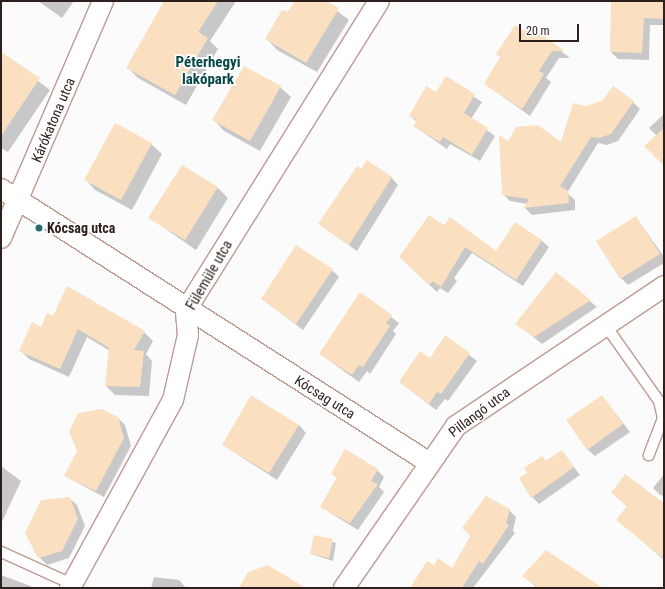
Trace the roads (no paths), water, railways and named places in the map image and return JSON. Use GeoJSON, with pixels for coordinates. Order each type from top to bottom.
{"type":"FeatureCollection","features":[{"type":"Feature","properties":{"kind":"street","name":"Kárókatona utca"},"geometry":{"type":"LineString","coordinates":[[1,238],[18,204],[103,1]]}},
{"type":"Feature","properties":{"kind":"street","name":"Fülemüle utca"},"geometry":{"type":"LineString","coordinates":[[71,586],[173,400],[188,335],[186,310],[378,1]]}},
{"type":"Feature","properties":{"kind":"street","name":"Kócsag utca"},"geometry":{"type":"LineString","coordinates":[[1,189],[18,204],[428,462]]}},
{"type":"Feature","properties":{"kind":"street","name":"Pillangó utca"},"geometry":{"type":"LineString","coordinates":[[344,588],[428,462],[456,426],[664,286]]}},
{"type":"Feature","properties":{"kind":"lane"},"geometry":{"type":"LineString","coordinates":[[606,326],[659,401],[663,418],[649,455]]}},
{"type":"Feature","properties":{"kind":"lane"},"geometry":{"type":"LineString","coordinates":[[1,552],[71,586]]}},
{"type":"Feature","properties":{"kind":"place","name":"Kócsag utca"},"geometry":{"type":"Point","coordinates":[39,228]}},
{"type":"Feature","properties":{"kind":"district","name":"Péterhegyi lakópark"},"geometry":{"type":"Point","coordinates":[208,70]}}]}
